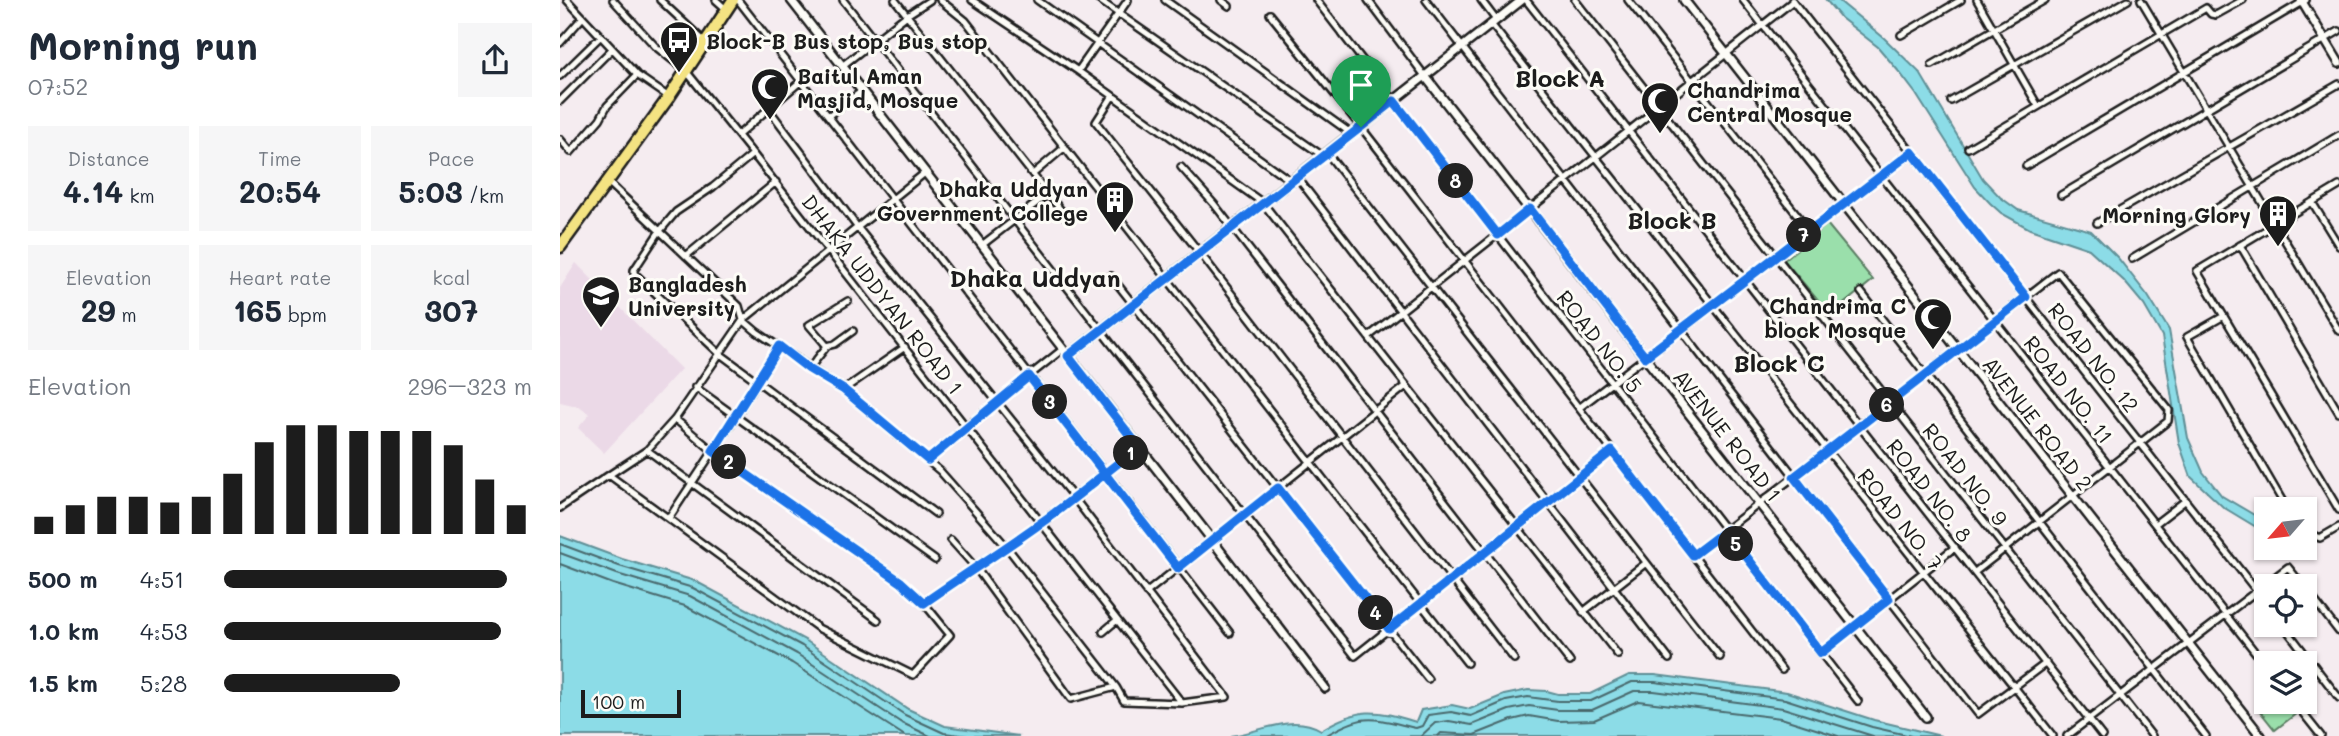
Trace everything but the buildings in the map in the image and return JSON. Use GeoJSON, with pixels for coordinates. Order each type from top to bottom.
{"type":"FeatureCollection","features":[{"type":"Feature","properties":{"kind":"highway"},"geometry":{"type":"LineString","coordinates":[[560,247],[669,97],[733,0]]}},
{"type":"Feature","properties":{"kind":"street"},"geometry":{"type":"LineString","coordinates":[[567,0],[637,75],[669,97]]}},
{"type":"Feature","properties":{"kind":"street","name":"DHAKA UDDYAN ROAD 1"},"geometry":{"type":"LineString","coordinates":[[613,0],[654,46],[687,71],[830,250],[1182,704]]}},
{"type":"Feature","properties":{"kind":"street"},"geometry":{"type":"LineString","coordinates":[[660,0],[704,41]]}},
{"type":"Feature","properties":{"kind":"street"},"geometry":{"type":"LineString","coordinates":[[716,0],[726,9]]}},
{"type":"Feature","properties":{"kind":"street"},"geometry":{"type":"LineString","coordinates":[[738,0],[1230,633]]}},
{"type":"Feature","properties":{"kind":"street"},"geometry":{"type":"LineString","coordinates":[[791,0],[1325,688]]}},
{"type":"Feature","properties":{"kind":"street"},"geometry":{"type":"LineString","coordinates":[[843,0],[1355,656],[1612,451]]}},
{"type":"Feature","properties":{"kind":"street"},"geometry":{"type":"LineString","coordinates":[[895,0],[1067,218]]}},
{"type":"Feature","properties":{"kind":"street"},"geometry":{"type":"LineString","coordinates":[[842,66],[930,0]]}},
{"type":"Feature","properties":{"kind":"street"},"geometry":{"type":"LineString","coordinates":[[940,0],[966,21],[1467,663]]}},
{"type":"Feature","properties":{"kind":"street"},"geometry":{"type":"LineString","coordinates":[[972,0],[1078,71],[1263,203],[1618,655]]}},
{"type":"Feature","properties":{"kind":"street"},"geometry":{"type":"LineString","coordinates":[[1037,0],[1294,179],[1401,312],[1669,659]]}},
{"type":"Feature","properties":{"kind":"street"},"geometry":{"type":"LineString","coordinates":[[1099,0],[1325,155],[1432,287],[1720,657]]}},
{"type":"Feature","properties":{"kind":"street"},"geometry":{"type":"LineString","coordinates":[[1078,71],[1128,0]]}},
{"type":"Feature","properties":{"kind":"street"},"geometry":{"type":"LineString","coordinates":[[1165,0],[1352,134]]}},
{"type":"Feature","properties":{"kind":"street"},"geometry":{"type":"LineString","coordinates":[[1221,0],[1229,6]]}},
{"type":"Feature","properties":{"kind":"street","name":"ROAD NO. 5"},"geometry":{"type":"LineString","coordinates":[[1316,0],[1858,701]]}},
{"type":"Feature","properties":{"kind":"street"},"geometry":{"type":"LineString","coordinates":[[1368,0],[1426,76]]}},
{"type":"Feature","properties":{"kind":"street"},"geometry":{"type":"LineString","coordinates":[[1426,0],[1978,714],[2046,663]]}},
{"type":"Feature","properties":{"kind":"street","name":"ROAD NO. 7"},"geometry":{"type":"LineString","coordinates":[[1480,0],[1596,158],[2053,736]]}},
{"type":"Feature","properties":{"kind":"street"},"geometry":{"type":"LineString","coordinates":[[928,460],[1029,376],[1101,330],[1524,0]]}},
{"type":"Feature","properties":{"kind":"street","name":"ROAD NO. 8"},"geometry":{"type":"LineString","coordinates":[[1524,0],[2102,736]]}},
{"type":"Feature","properties":{"kind":"street","name":"ROAD NO. 9"},"geometry":{"type":"LineString","coordinates":[[1575,0],[2152,736]]}},
{"type":"Feature","properties":{"kind":"street"},"geometry":{"type":"LineString","coordinates":[[1628,0],[1810,231]]}},
{"type":"Feature","properties":{"kind":"street","name":"AVENUE ROAD 2"},"geometry":{"type":"LineString","coordinates":[[1684,0],[2261,736]]}},
{"type":"Feature","properties":{"kind":"street","name":"ROAD NO. 11"},"geometry":{"type":"LineString","coordinates":[[1743,0],[2254,651]]}},
{"type":"Feature","properties":{"kind":"street"},"geometry":{"type":"LineString","coordinates":[[1901,35],[1961,0]]}},
{"type":"Feature","properties":{"kind":"street"},"geometry":{"type":"LineString","coordinates":[[1977,0],[2038,106]]}},
{"type":"Feature","properties":{"kind":"street"},"geometry":{"type":"LineString","coordinates":[[1932,65],[2045,0]]}},
{"type":"Feature","properties":{"kind":"street"},"geometry":{"type":"LineString","coordinates":[[1951,101],[2129,0]]}},
{"type":"Feature","properties":{"kind":"street"},"geometry":{"type":"LineString","coordinates":[[2141,0],[2339,331]]}},
{"type":"Feature","properties":{"kind":"street"},"geometry":{"type":"LineString","coordinates":[[1968,148],[2206,8],[2210,14],[2216,16],[2243,0]]}},
{"type":"Feature","properties":{"kind":"street"},"geometry":{"type":"LineString","coordinates":[[1368,337],[1793,1]]}},
{"type":"Feature","properties":{"kind":"street","name":"ROAD NO. 12"},"geometry":{"type":"LineString","coordinates":[[1793,1],[2254,587]]}},
{"type":"Feature","properties":{"kind":"street"},"geometry":{"type":"LineString","coordinates":[[2026,166],[2303,1],[2339,63]]}},
{"type":"Feature","properties":{"kind":"street"},"geometry":{"type":"LineString","coordinates":[[1270,14],[1361,127],[1782,670]]}},
{"type":"Feature","properties":{"kind":"street"},"geometry":{"type":"LineString","coordinates":[[560,43],[583,17]]}},
{"type":"Feature","properties":{"kind":"street"},"geometry":{"type":"LineString","coordinates":[[2061,195],[2339,31]]}},
{"type":"Feature","properties":{"kind":"street"},"geometry":{"type":"LineString","coordinates":[[560,76],[601,36]]}},
{"type":"Feature","properties":{"kind":"street"},"geometry":{"type":"LineString","coordinates":[[560,101],[612,49]]}},
{"type":"Feature","properties":{"kind":"street"},"geometry":{"type":"LineString","coordinates":[[560,139],[571,152],[600,119],[607,106],[637,75]]}},
{"type":"Feature","properties":{"kind":"street","name":"AVENUE ROAD 1"},"geometry":{"type":"LineString","coordinates":[[1426,76],[1926,717]]}},
{"type":"Feature","properties":{"kind":"street"},"geometry":{"type":"LineString","coordinates":[[738,135],[801,81]]}},
{"type":"Feature","properties":{"kind":"street"},"geometry":{"type":"LineString","coordinates":[[2097,223],[2339,84]]}},
{"type":"Feature","properties":{"kind":"street"},"geometry":{"type":"LineString","coordinates":[[828,116],[862,91]]}},
{"type":"Feature","properties":{"kind":"street"},"geometry":{"type":"LineString","coordinates":[[1112,97],[1096,122],[1514,659]]}},
{"type":"Feature","properties":{"kind":"street"},"geometry":{"type":"LineString","coordinates":[[608,182],[739,306],[743,320],[809,369],[844,390],[928,460],[959,491],[1006,546],[1116,687],[1124,701],[1182,704],[1227,697],[858,228],[768,108]]}},
{"type":"Feature","properties":{"kind":"street"},"geometry":{"type":"LineString","coordinates":[[2132,259],[2339,135]]}},
{"type":"Feature","properties":{"kind":"street"},"geometry":{"type":"LineString","coordinates":[[1033,174],[1065,148]]}},
{"type":"Feature","properties":{"kind":"street"},"geometry":{"type":"LineString","coordinates":[[1579,408],[1912,152]]}},
{"type":"Feature","properties":{"kind":"street"},"geometry":{"type":"LineString","coordinates":[[753,154],[713,187],[676,212],[659,232],[634,273],[719,353],[936,514]]}},
{"type":"Feature","properties":{"kind":"street"},"geometry":{"type":"LineString","coordinates":[[1181,166],[1570,662]]}},
{"type":"Feature","properties":{"kind":"street"},"geometry":{"type":"LineString","coordinates":[[560,508],[648,450],[675,419],[743,320],[926,172]]}},
{"type":"Feature","properties":{"kind":"street"},"geometry":{"type":"LineString","coordinates":[[686,256],[776,182]]}},
{"type":"Feature","properties":{"kind":"street"},"geometry":{"type":"LineString","coordinates":[[2339,186],[2197,271],[2339,510]]}},
{"type":"Feature","properties":{"kind":"street"},"geometry":{"type":"LineString","coordinates":[[982,246],[1048,194]]}},
{"type":"Feature","properties":{"kind":"street"},"geometry":{"type":"LineString","coordinates":[[2312,202],[2339,246]]}},
{"type":"Feature","properties":{"kind":"street"},"geometry":{"type":"LineString","coordinates":[[2240,245],[2339,413]]}},
{"type":"Feature","properties":{"kind":"street"},"geometry":{"type":"LineString","coordinates":[[1693,555],[2058,272],[2169,410],[2168,421],[1975,572]]}},
{"type":"Feature","properties":{"kind":"street"},"geometry":{"type":"LineString","coordinates":[[1111,276],[1428,679]]}},
{"type":"Feature","properties":{"kind":"street"},"geometry":{"type":"LineString","coordinates":[[1861,292],[2206,736]]}},
{"type":"Feature","properties":{"kind":"street"},"geometry":{"type":"LineString","coordinates":[[827,346],[809,325],[848,301]]}},
{"type":"Feature","properties":{"kind":"street"},"geometry":{"type":"LineString","coordinates":[[2224,316],[2187,337],[2280,497]]}},
{"type":"Feature","properties":{"kind":"street"},"geometry":{"type":"LineString","coordinates":[[809,369],[827,346],[835,344],[853,331]]}},
{"type":"Feature","properties":{"kind":"street"},"geometry":{"type":"LineString","coordinates":[[668,518],[737,415],[779,346]]}},
{"type":"Feature","properties":{"kind":"street"},"geometry":{"type":"LineString","coordinates":[[844,390],[905,347]]}},
{"type":"Feature","properties":{"kind":"street"},"geometry":{"type":"LineString","coordinates":[[1146,593],[1406,386]]}},
{"type":"Feature","properties":{"kind":"street"},"geometry":{"type":"LineString","coordinates":[[695,387],[934,560]]}},
{"type":"Feature","properties":{"kind":"street"},"geometry":{"type":"LineString","coordinates":[[609,475],[818,628],[912,675],[950,635],[924,603],[901,582],[713,451],[675,419]]}},
{"type":"Feature","properties":{"kind":"street"},"geometry":{"type":"LineString","coordinates":[[924,603],[1042,522],[1139,447]]}},
{"type":"Feature","properties":{"kind":"street"},"geometry":{"type":"LineString","coordinates":[[648,450],[878,620]]}},
{"type":"Feature","properties":{"kind":"street"},"geometry":{"type":"LineString","coordinates":[[2155,524],[2186,500]]}},
{"type":"Feature","properties":{"kind":"street"},"geometry":{"type":"LineString","coordinates":[[2317,537],[2320,538],[2339,527]]}},
{"type":"Feature","properties":{"kind":"street"},"geometry":{"type":"LineString","coordinates":[[951,540],[976,568],[1071,699],[1116,687]]}},
{"type":"Feature","properties":{"kind":"street"},"geometry":{"type":"LineString","coordinates":[[1821,653],[1955,547]]}},
{"type":"Feature","properties":{"kind":"street"},"geometry":{"type":"LineString","coordinates":[[1583,612],[1646,563]]}},
{"type":"Feature","properties":{"kind":"street"},"geometry":{"type":"LineString","coordinates":[[2279,574],[2288,567],[2294,574]]}},
{"type":"Feature","properties":{"kind":"street"},"geometry":{"type":"LineString","coordinates":[[2067,736],[2254,593]]}},
{"type":"Feature","properties":{"kind":"street"},"geometry":{"type":"LineString","coordinates":[[2317,604],[2339,632]]}},
{"type":"Feature","properties":{"kind":"street"},"geometry":{"type":"LineString","coordinates":[[1103,632],[1117,620]]}},
{"type":"Feature","properties":{"kind":"street"},"geometry":{"type":"LineString","coordinates":[[2292,637],[2339,698]]}},
{"type":"Feature","properties":{"kind":"street"},"geometry":{"type":"LineString","coordinates":[[2304,714],[2321,736]]}},
{"type":"Feature","properties":{"kind":"shaded area","name":"Bangladesh University"},"geometry":{"type":"Polygon","coordinates":[[[576,263],[681,369],[604,453],[578,428],[590,414],[577,406],[560,402],[560,288],[576,263]]]}},
{"type":"Feature","properties":{"kind":"green space"},"geometry":{"type":"Polygon","coordinates":[[[1827,224],[1873,280],[1830,315],[1784,260],[1827,224]]]}},
{"type":"Feature","properties":{"kind":"green space"},"geometry":{"type":"Polygon","coordinates":[[[2262,714],[2296,714],[2275,730],[2262,714]]]}},
{"type":"Feature","properties":{"kind":"water"},"geometry":{"type":"Polygon","coordinates":[[[1826,0],[1838,0],[1884,38],[1920,73],[1983,179],[2000,197],[2018,210],[2091,231],[2118,258],[2148,296],[2169,330],[2188,438],[2203,472],[2222,496],[2254,515],[2254,526],[2223,507],[2191,477],[2179,443],[2162,336],[2144,305],[2124,281],[2089,249],[2030,229],[2001,213],[1990,203],[1975,187],[1900,73],[1878,47],[1841,18],[1826,0]]]}},
{"type":"Feature","properties":{"kind":"water"},"geometry":{"type":"Polygon","coordinates":[[[560,536],[622,559],[695,581],[805,640],[908,709],[945,726],[1019,736],[560,736],[560,536]]]}},
{"type":"Feature","properties":{"kind":"water"},"geometry":{"type":"Polygon","coordinates":[[[1629,675],[1655,675],[1787,692],[1874,720],[1941,736],[1231,736],[1288,723],[1310,725],[1321,730],[1346,717],[1367,712],[1416,722],[1421,710],[1452,705],[1470,709],[1504,695],[1528,690],[1590,694],[1629,675]]]}},
{"type":"Feature","properties":{"kind":"place","name":"Block-B Bus stop, Bus stop"},"geometry":{"type":"Point","coordinates":[679,74]}},
{"type":"Feature","properties":{"kind":"place","name":"Baitul Aman Masjid, Mosque"},"geometry":{"type":"Point","coordinates":[770,121]}},
{"type":"Feature","properties":{"kind":"place","name":"Chandrima Central Mosque"},"geometry":{"type":"Point","coordinates":[1660,135]}},
{"type":"Feature","properties":{"kind":"place","name":"Dhaka Uddyan Government College"},"geometry":{"type":"Point","coordinates":[1115,234]}},
{"type":"Feature","properties":{"kind":"place","name":"Morning Glory"},"geometry":{"type":"Point","coordinates":[2278,248]}},
{"type":"Feature","properties":{"kind":"place","name":"Bangladesh University"},"geometry":{"type":"Point","coordinates":[601,329]}},
{"type":"Feature","properties":{"kind":"place","name":"Chandrima C block Mosque"},"geometry":{"type":"Point","coordinates":[1933,351]}},
{"type":"Feature","properties":{"kind":"district","name":"Block A"},"geometry":{"type":"Point","coordinates":[1560,77]}},
{"type":"Feature","properties":{"kind":"district","name":"Block B"},"geometry":{"type":"Point","coordinates":[1672,219]}},
{"type":"Feature","properties":{"kind":"district","name":"Dhaka Uddyan"},"geometry":{"type":"Point","coordinates":[1035,277]}},
{"type":"Feature","properties":{"kind":"district","name":"Block C"},"geometry":{"type":"Point","coordinates":[1779,362]}},
{"type":"Feature","properties":{"kind":"route"},"geometry":{"type":"LineString","coordinates":[[1361,127],[1068,356],[1139,447],[1104,473],[1042,522],[924,603],[901,582],[713,451],[779,346],[809,369],[844,390],[928,460],[1029,376],[1067,424],[1104,473],[1178,568],[1278,488],[1389,629],[1612,451],[1693,555],[1726,530],[1821,653],[1889,599],[1794,477],[2026,297],[1912,152],[1645,357],[1530,209],[1498,235],[1394,101],[1361,127]]}}]}
